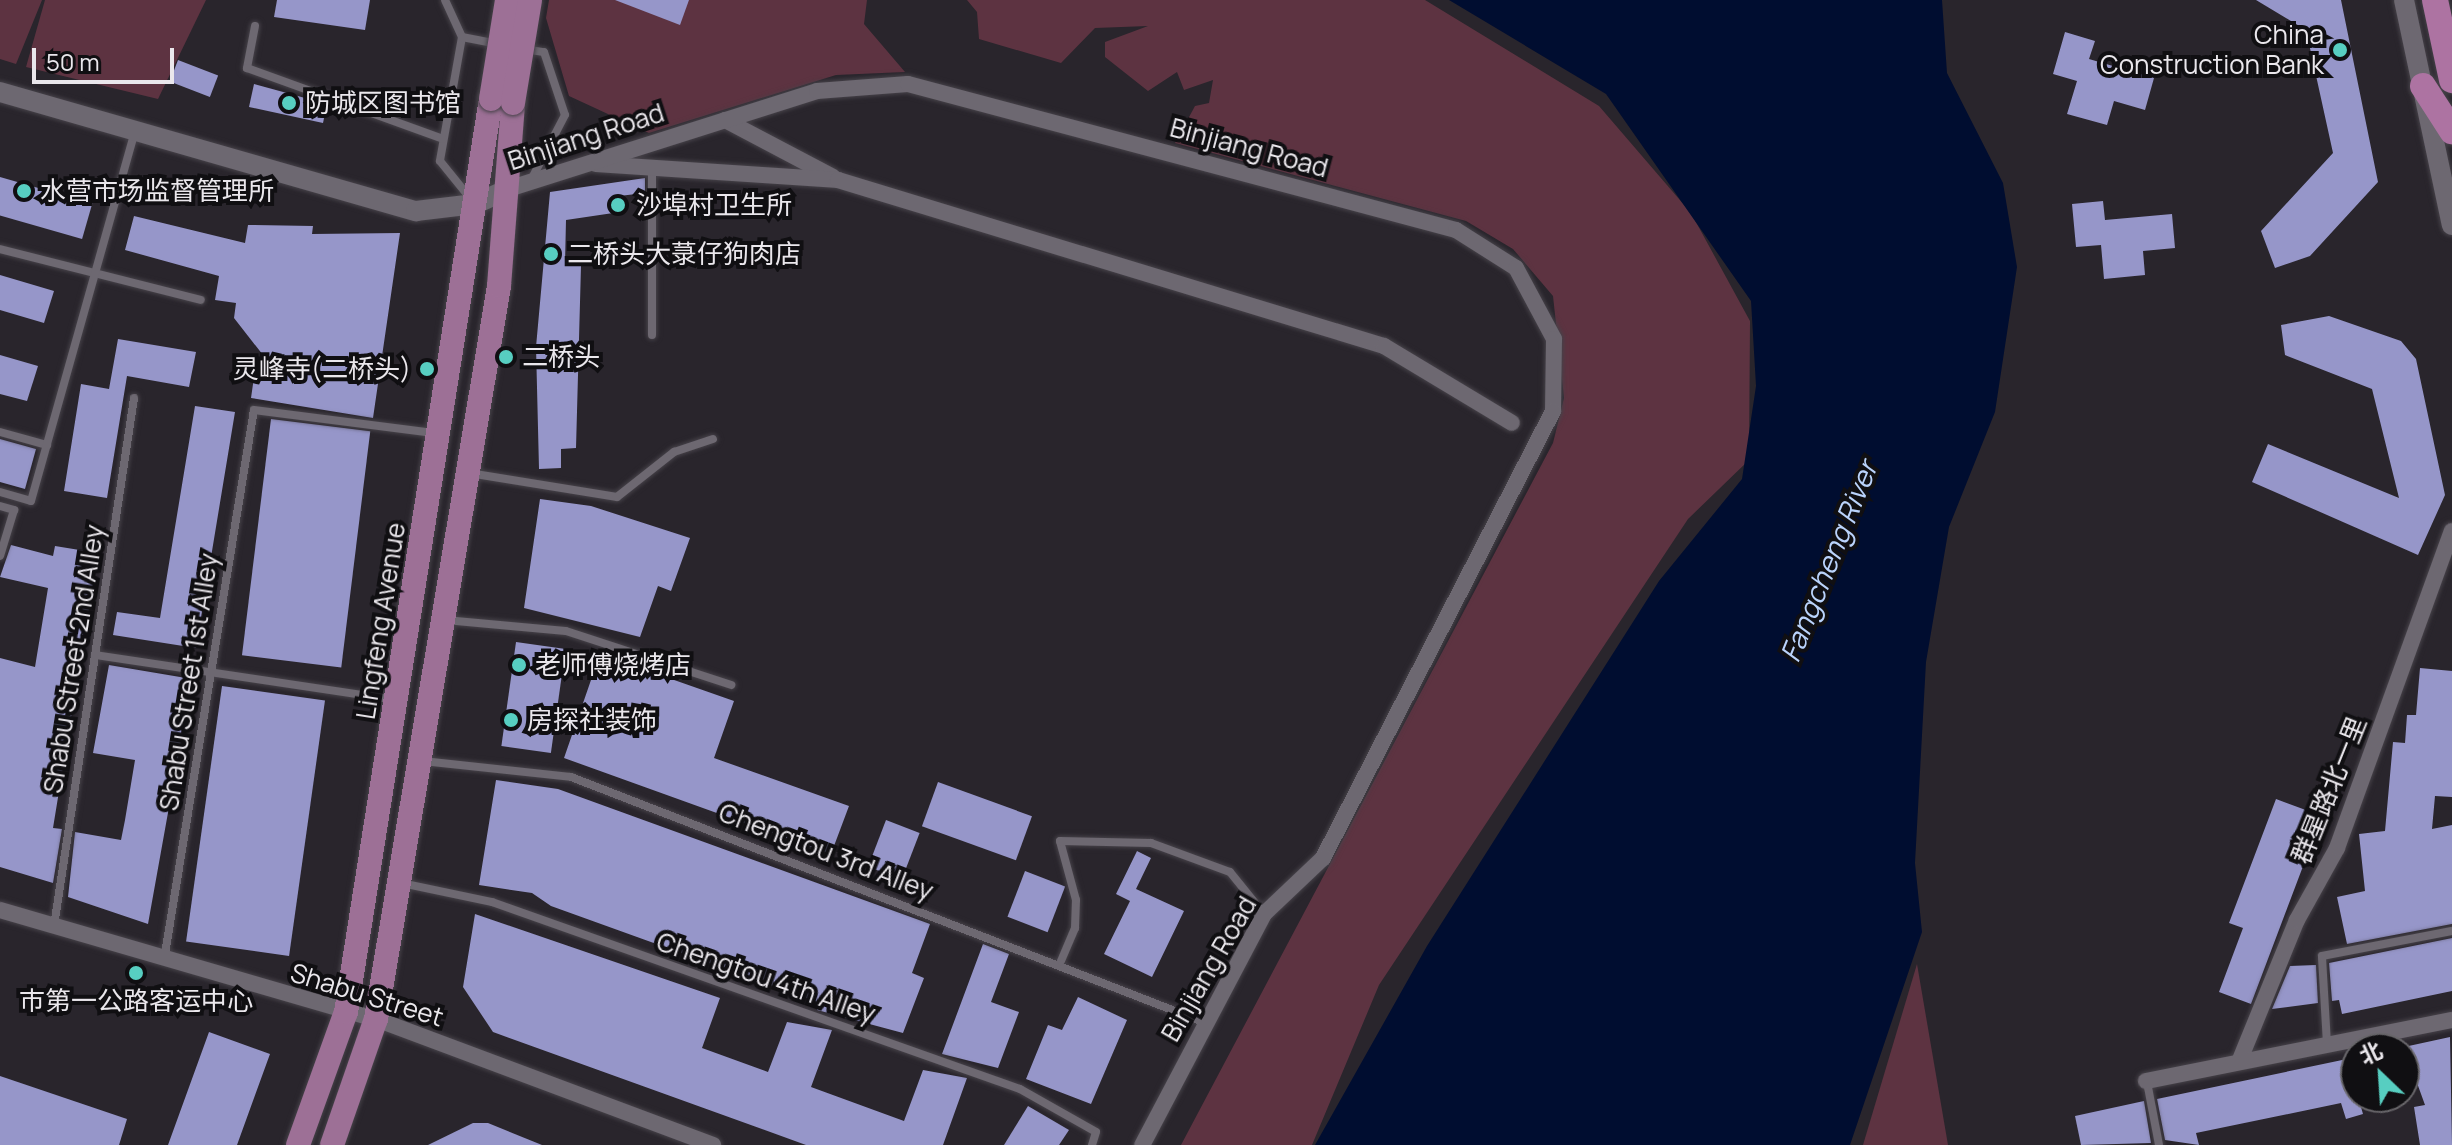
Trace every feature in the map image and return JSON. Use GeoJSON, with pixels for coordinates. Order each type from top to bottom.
{"type":"FeatureCollection","features":[{"type":"Feature","properties":{"kind":"highway"},"geometry":{"type":"LineString","coordinates":[[2435,0],[2452,80]]}},
{"type":"Feature","properties":{"kind":"highway"},"geometry":{"type":"LineString","coordinates":[[2423,86],[2452,131]]}},
{"type":"Feature","properties":{"kind":"main road"},"geometry":{"type":"LineString","coordinates":[[332,1145],[376,1019],[468,473],[508,189],[502,101],[507,0]]}},
{"type":"Feature","properties":{"kind":"main road"},"geometry":{"type":"LineString","coordinates":[[502,101],[530,0]]}},
{"type":"Feature","properties":{"kind":"main road","name":"Lingfeng Avenue"},"geometry":{"type":"LineString","coordinates":[[298,1145],[346,1012],[475,204],[502,101]]}},
{"type":"Feature","properties":{"kind":"street"},"geometry":{"type":"LineString","coordinates":[[2403,1],[2452,225]]}},
{"type":"Feature","properties":{"kind":"street","name":"Binjiang Road"},"geometry":{"type":"LineString","coordinates":[[0,92],[416,211],[475,204],[532,179],[817,91],[908,84],[1456,230],[1516,268],[1554,339],[1553,411],[1323,858],[1264,914],[1142,1145]]}},
{"type":"Feature","properties":{"kind":"street"},"geometry":{"type":"LineString","coordinates":[[725,120],[838,180],[1384,346],[1512,423]]}},
{"type":"Feature","properties":{"kind":"street"},"geometry":{"type":"LineString","coordinates":[[588,164],[838,180]]}},
{"type":"Feature","properties":{"kind":"street","name":"群星路北一里"},"geometry":{"type":"LineString","coordinates":[[2239,1062],[2297,920],[2337,848],[2452,531]]}},
{"type":"Feature","properties":{"kind":"street","name":"Shabu Street"},"geometry":{"type":"LineString","coordinates":[[0,910],[376,1019],[713,1145]]}},
{"type":"Feature","properties":{"kind":"street"},"geometry":{"type":"LineString","coordinates":[[2146,1081],[2452,1020]]}},
{"type":"Feature","properties":{"kind":"lane"},"geometry":{"type":"LineString","coordinates":[[445,0],[462,37],[440,161],[475,204]]}},
{"type":"Feature","properties":{"kind":"lane"},"geometry":{"type":"LineString","coordinates":[[255,26],[247,68],[443,139]]}},
{"type":"Feature","properties":{"kind":"lane"},"geometry":{"type":"LineString","coordinates":[[462,37],[544,52],[565,115],[532,179]]}},
{"type":"Feature","properties":{"kind":"lane"},"geometry":{"type":"LineString","coordinates":[[0,492],[31,501],[135,131]]}},
{"type":"Feature","properties":{"kind":"lane"},"geometry":{"type":"LineString","coordinates":[[652,168],[652,335]]}},
{"type":"Feature","properties":{"kind":"lane"},"geometry":{"type":"LineString","coordinates":[[0,249],[94,276],[201,300]]}},
{"type":"Feature","properties":{"kind":"lane","name":"Shabu Street 2nd Alley"},"geometry":{"type":"LineString","coordinates":[[54,926],[134,398]]}},
{"type":"Feature","properties":{"kind":"lane","name":"Shabu Street 1st Alley"},"geometry":{"type":"LineString","coordinates":[[164,960],[254,410],[440,434]]}},
{"type":"Feature","properties":{"kind":"lane"},"geometry":{"type":"LineString","coordinates":[[0,432],[47,445]]}},
{"type":"Feature","properties":{"kind":"lane"},"geometry":{"type":"LineString","coordinates":[[468,473],[617,497],[674,452],[713,439]]}},
{"type":"Feature","properties":{"kind":"lane"},"geometry":{"type":"LineString","coordinates":[[0,506],[14,510],[0,556]]}},
{"type":"Feature","properties":{"kind":"lane"},"geometry":{"type":"LineString","coordinates":[[444,620],[566,631],[731,685]]}},
{"type":"Feature","properties":{"kind":"lane"},"geometry":{"type":"LineString","coordinates":[[95,655],[397,700]]}},
{"type":"Feature","properties":{"kind":"lane","name":"Chengtou 3rd Alley"},"geometry":{"type":"LineString","coordinates":[[421,761],[571,777],[1061,961],[1206,1023]]}},
{"type":"Feature","properties":{"kind":"lane"},"geometry":{"type":"LineString","coordinates":[[1061,961],[1075,928],[1076,900],[1060,841],[1151,843],[1230,872],[1264,914]]}},
{"type":"Feature","properties":{"kind":"lane","name":"Chengtou 4th Alley"},"geometry":{"type":"LineString","coordinates":[[400,883],[492,902],[1020,1089],[1096,1132],[1092,1145]]}},
{"type":"Feature","properties":{"kind":"lane"},"geometry":{"type":"LineString","coordinates":[[2327,1044],[2322,956],[2452,931]]}},
{"type":"Feature","properties":{"kind":"lane"},"geometry":{"type":"LineString","coordinates":[[2146,1081],[2159,1145]]}},
{"type":"Feature","properties":{"kind":"shaded area"},"geometry":{"type":"Polygon","coordinates":[[[0,0],[42,0],[16,64],[0,59],[0,0]]]}},
{"type":"Feature","properties":{"kind":"shaded area"},"geometry":{"type":"Polygon","coordinates":[[[45,0],[206,0],[158,99],[26,67],[45,0]]]}},
{"type":"Feature","properties":{"kind":"shaded area"},"geometry":{"type":"Polygon","coordinates":[[[549,0],[867,0],[864,24],[905,72],[836,75],[649,133],[569,96],[546,18],[549,0]]]}},
{"type":"Feature","properties":{"kind":"shaded area"},"geometry":{"type":"Polygon","coordinates":[[[967,0],[1425,0],[1599,106],[1691,213],[1750,321],[1749,460],[1688,519],[1379,985],[1312,1145],[1181,1145],[1553,443],[1564,398],[1553,296],[1513,249],[1466,221],[1175,143],[1195,106],[1209,103],[1213,80],[1184,90],[1177,72],[1148,91],[1105,57],[1105,42],[1148,26],[1095,28],[1061,63],[979,39],[977,12],[967,0]]]}},
{"type":"Feature","properties":{"kind":"shaded area"},"geometry":{"type":"Polygon","coordinates":[[[1917,964],[1948,1145],[1863,1145],[1917,964]]]}},
{"type":"Feature","properties":{"kind":"water","name":"Fangcheng River"},"geometry":{"type":"Polygon","coordinates":[[[1449,0],[1942,0],[1947,73],[2003,183],[2017,267],[1995,412],[1949,527],[1926,662],[1915,863],[1922,932],[1850,1145],[1315,1145],[1427,946],[1659,581],[1742,479],[1756,386],[1751,301],[1606,94],[1449,0]]]}},
{"type":"Feature","properties":{"kind":"building"},"geometry":{"type":"Polygon","coordinates":[[[277,0],[370,0],[365,30],[274,17],[277,0]]]}},
{"type":"Feature","properties":{"kind":"building"},"geometry":{"type":"Polygon","coordinates":[[[615,0],[689,0],[680,25],[615,0]]]}},
{"type":"Feature","properties":{"kind":"building"},"geometry":{"type":"Polygon","coordinates":[[[2256,0],[2341,0],[2378,182],[2310,256],[2275,268],[2261,231],[2333,153],[2306,30],[2256,0]]]}},
{"type":"Feature","properties":{"kind":"building"},"geometry":{"type":"Polygon","coordinates":[[[2065,32],[2095,41],[2089,59],[2154,78],[2145,110],[2114,101],[2107,125],[2067,114],[2077,81],[2053,74],[2065,32]]]}},
{"type":"Feature","properties":{"kind":"building"},"geometry":{"type":"Polygon","coordinates":[[[178,60],[218,75],[210,97],[170,81],[178,60]]]}},
{"type":"Feature","properties":{"kind":"building","name":"防城区图书馆"},"geometry":{"type":"Polygon","coordinates":[[[254,84],[327,104],[323,123],[249,107],[254,84]]]}},
{"type":"Feature","properties":{"kind":"building"},"geometry":{"type":"Polygon","coordinates":[[[0,177],[92,203],[82,239],[0,215],[0,177]]]}},
{"type":"Feature","properties":{"kind":"building"},"geometry":{"type":"Polygon","coordinates":[[[645,178],[645,193],[619,196],[620,212],[566,220],[565,265],[581,266],[576,448],[561,449],[561,468],[539,469],[536,347],[550,192],[645,178]]]}},
{"type":"Feature","properties":{"kind":"building"},"geometry":{"type":"Polygon","coordinates":[[[2103,201],[2105,220],[2172,214],[2175,248],[2143,251],[2145,275],[2104,279],[2101,245],[2076,247],[2072,204],[2103,201]]]}},
{"type":"Feature","properties":{"kind":"building"},"geometry":{"type":"Polygon","coordinates":[[[134,216],[245,243],[248,225],[313,226],[312,234],[400,233],[373,418],[251,398],[255,370],[277,373],[234,318],[236,303],[215,300],[219,276],[125,250],[134,216]]]}},
{"type":"Feature","properties":{"kind":"building"},"geometry":{"type":"Polygon","coordinates":[[[0,275],[54,291],[44,323],[0,310],[0,275]]]}},
{"type":"Feature","properties":{"kind":"building"},"geometry":{"type":"Polygon","coordinates":[[[2329,316],[2401,341],[2416,359],[2445,495],[2418,555],[2252,482],[2268,444],[2399,498],[2372,389],[2285,355],[2281,325],[2329,316]]]}},
{"type":"Feature","properties":{"kind":"building"},"geometry":{"type":"Polygon","coordinates":[[[118,339],[196,352],[189,387],[127,376],[107,498],[64,491],[81,384],[109,389],[118,339]]]}},
{"type":"Feature","properties":{"kind":"building"},"geometry":{"type":"Polygon","coordinates":[[[0,355],[38,366],[27,401],[0,394],[0,355]]]}},
{"type":"Feature","properties":{"kind":"building"},"geometry":{"type":"Polygon","coordinates":[[[195,406],[235,412],[196,648],[113,635],[117,612],[160,618],[195,406]]]}},
{"type":"Feature","properties":{"kind":"building"},"geometry":{"type":"Polygon","coordinates":[[[271,419],[370,431],[341,667],[242,655],[271,419]]]}},
{"type":"Feature","properties":{"kind":"building"},"geometry":{"type":"Polygon","coordinates":[[[0,439],[36,449],[25,489],[0,482],[0,439]]]}},
{"type":"Feature","properties":{"kind":"building"},"geometry":{"type":"Polygon","coordinates":[[[540,499],[591,506],[690,538],[671,591],[658,586],[640,637],[524,608],[540,499]]]}},
{"type":"Feature","properties":{"kind":"building"},"geometry":{"type":"Polygon","coordinates":[[[11,545],[53,556],[55,546],[98,553],[53,828],[62,829],[53,883],[0,867],[0,658],[35,667],[48,588],[0,577],[11,545]]]}},
{"type":"Feature","properties":{"kind":"building"},"geometry":{"type":"Polygon","coordinates":[[[516,642],[566,649],[551,753],[501,746],[516,642]]]}},
{"type":"Feature","properties":{"kind":"building"},"geometry":{"type":"Polygon","coordinates":[[[600,654],[734,701],[714,758],[849,806],[831,854],[564,758],[600,654]]]}},
{"type":"Feature","properties":{"kind":"building"},"geometry":{"type":"Polygon","coordinates":[[[109,665],[192,679],[148,924],[68,897],[75,832],[121,840],[125,820],[135,760],[93,753],[109,665]]]}},
{"type":"Feature","properties":{"kind":"building"},"geometry":{"type":"Polygon","coordinates":[[[2420,668],[2452,671],[2452,797],[2435,796],[2432,829],[2452,825],[2452,924],[2347,944],[2337,897],[2365,891],[2359,834],[2385,831],[2393,742],[2405,743],[2407,715],[2416,715],[2420,668]]]}},
{"type":"Feature","properties":{"kind":"building"},"geometry":{"type":"Polygon","coordinates":[[[222,686],[325,700],[289,956],[186,941],[222,686]]]}},
{"type":"Feature","properties":{"kind":"building"},"geometry":{"type":"Polygon","coordinates":[[[496,780],[558,789],[930,924],[912,973],[924,978],[903,1033],[817,1010],[820,1003],[551,906],[532,893],[479,885],[496,780]]]}},
{"type":"Feature","properties":{"kind":"building"},"geometry":{"type":"Polygon","coordinates":[[[938,782],[1032,816],[1016,860],[922,826],[938,782]]]}},
{"type":"Feature","properties":{"kind":"building"},"geometry":{"type":"Polygon","coordinates":[[[2276,799],[2322,816],[2251,1004],[2219,992],[2243,928],[2229,923],[2276,799]]]}},
{"type":"Feature","properties":{"kind":"building"},"geometry":{"type":"Polygon","coordinates":[[[886,820],[920,833],[902,880],[868,867],[886,820]]]}},
{"type":"Feature","properties":{"kind":"building"},"geometry":{"type":"Polygon","coordinates":[[[1137,851],[1151,858],[1136,889],[1184,911],[1152,977],[1104,954],[1130,901],[1116,894],[1137,851]]]}},
{"type":"Feature","properties":{"kind":"building"},"geometry":{"type":"Polygon","coordinates":[[[1025,871],[1065,886],[1048,932],[1007,917],[1025,871]]]}},
{"type":"Feature","properties":{"kind":"building"},"geometry":{"type":"Polygon","coordinates":[[[475,914],[720,998],[702,1048],[768,1072],[787,1022],[832,1030],[811,1087],[904,1121],[923,1070],[967,1078],[943,1145],[806,1145],[493,1032],[463,987],[475,914]]]}},
{"type":"Feature","properties":{"kind":"building"},"geometry":{"type":"Polygon","coordinates":[[[2452,938],[2452,991],[2342,1014],[2339,1000],[2332,1001],[2329,963],[2452,938]]]}},
{"type":"Feature","properties":{"kind":"building"},"geometry":{"type":"Polygon","coordinates":[[[983,944],[1009,954],[991,1002],[1019,1012],[998,1068],[942,1054],[983,944]]]}},
{"type":"Feature","properties":{"kind":"building"},"geometry":{"type":"Polygon","coordinates":[[[2316,965],[2318,1003],[2272,1009],[2290,966],[2316,965]]]}},
{"type":"Feature","properties":{"kind":"building"},"geometry":{"type":"Polygon","coordinates":[[[1078,997],[1127,1020],[1091,1104],[1026,1079],[1048,1025],[1062,1030],[1078,997]]]}},
{"type":"Feature","properties":{"kind":"building"},"geometry":{"type":"Polygon","coordinates":[[[209,1032],[270,1054],[237,1145],[168,1145],[209,1032]]]}},
{"type":"Feature","properties":{"kind":"building"},"geometry":{"type":"Polygon","coordinates":[[[2450,1037],[2452,1145],[2420,1145],[2415,1113],[2420,1113],[2420,1106],[2425,1105],[2420,1091],[2420,1044],[2450,1037]]]}},
{"type":"Feature","properties":{"kind":"building"},"geometry":{"type":"Polygon","coordinates":[[[2340,1060],[2340,1103],[2196,1133],[2199,1145],[2165,1140],[2157,1099],[2340,1060]]]}},
{"type":"Feature","properties":{"kind":"building"},"geometry":{"type":"Polygon","coordinates":[[[0,1076],[127,1119],[119,1145],[0,1145],[0,1076]]]}},
{"type":"Feature","properties":{"kind":"building"},"geometry":{"type":"Polygon","coordinates":[[[2144,1101],[2151,1143],[2081,1145],[2075,1116],[2144,1101]]]}},
{"type":"Feature","properties":{"kind":"building"},"geometry":{"type":"Polygon","coordinates":[[[1028,1106],[1069,1130],[1059,1145],[1004,1145],[1028,1106]]]}},
{"type":"Feature","properties":{"kind":"building"},"geometry":{"type":"Polygon","coordinates":[[[2344,1113],[2363,1113],[2363,1114],[2346,1119],[2344,1113]]]}},
{"type":"Feature","properties":{"kind":"building"},"geometry":{"type":"Polygon","coordinates":[[[473,1123],[488,1123],[542,1145],[428,1145],[473,1123]]]}},
{"type":"Feature","properties":{"kind":"place","name":"China Construction Bank"},"geometry":{"type":"Point","coordinates":[2340,50]}},
{"type":"Feature","properties":{"kind":"place","name":"防城区图书馆"},"geometry":{"type":"Point","coordinates":[289,103]}},
{"type":"Feature","properties":{"kind":"place","name":"水营市场监督管理所"},"geometry":{"type":"Point","coordinates":[24,191]}},
{"type":"Feature","properties":{"kind":"place","name":"沙埠村卫生所"},"geometry":{"type":"Point","coordinates":[618,205]}},
{"type":"Feature","properties":{"kind":"place","name":"二桥头大菉仔狗肉店"},"geometry":{"type":"Point","coordinates":[551,254]}},
{"type":"Feature","properties":{"kind":"place","name":"二桥头"},"geometry":{"type":"Point","coordinates":[506,357]}},
{"type":"Feature","properties":{"kind":"place","name":"灵峰寺(二桥头)"},"geometry":{"type":"Point","coordinates":[427,369]}},
{"type":"Feature","properties":{"kind":"place","name":"老师傅烧烤店"},"geometry":{"type":"Point","coordinates":[519,665]}},
{"type":"Feature","properties":{"kind":"place","name":"房探社装饰"},"geometry":{"type":"Point","coordinates":[511,720]}},
{"type":"Feature","properties":{"kind":"place","name":"巿第一公路客运中心"},"geometry":{"type":"Point","coordinates":[136,973]}}]}
